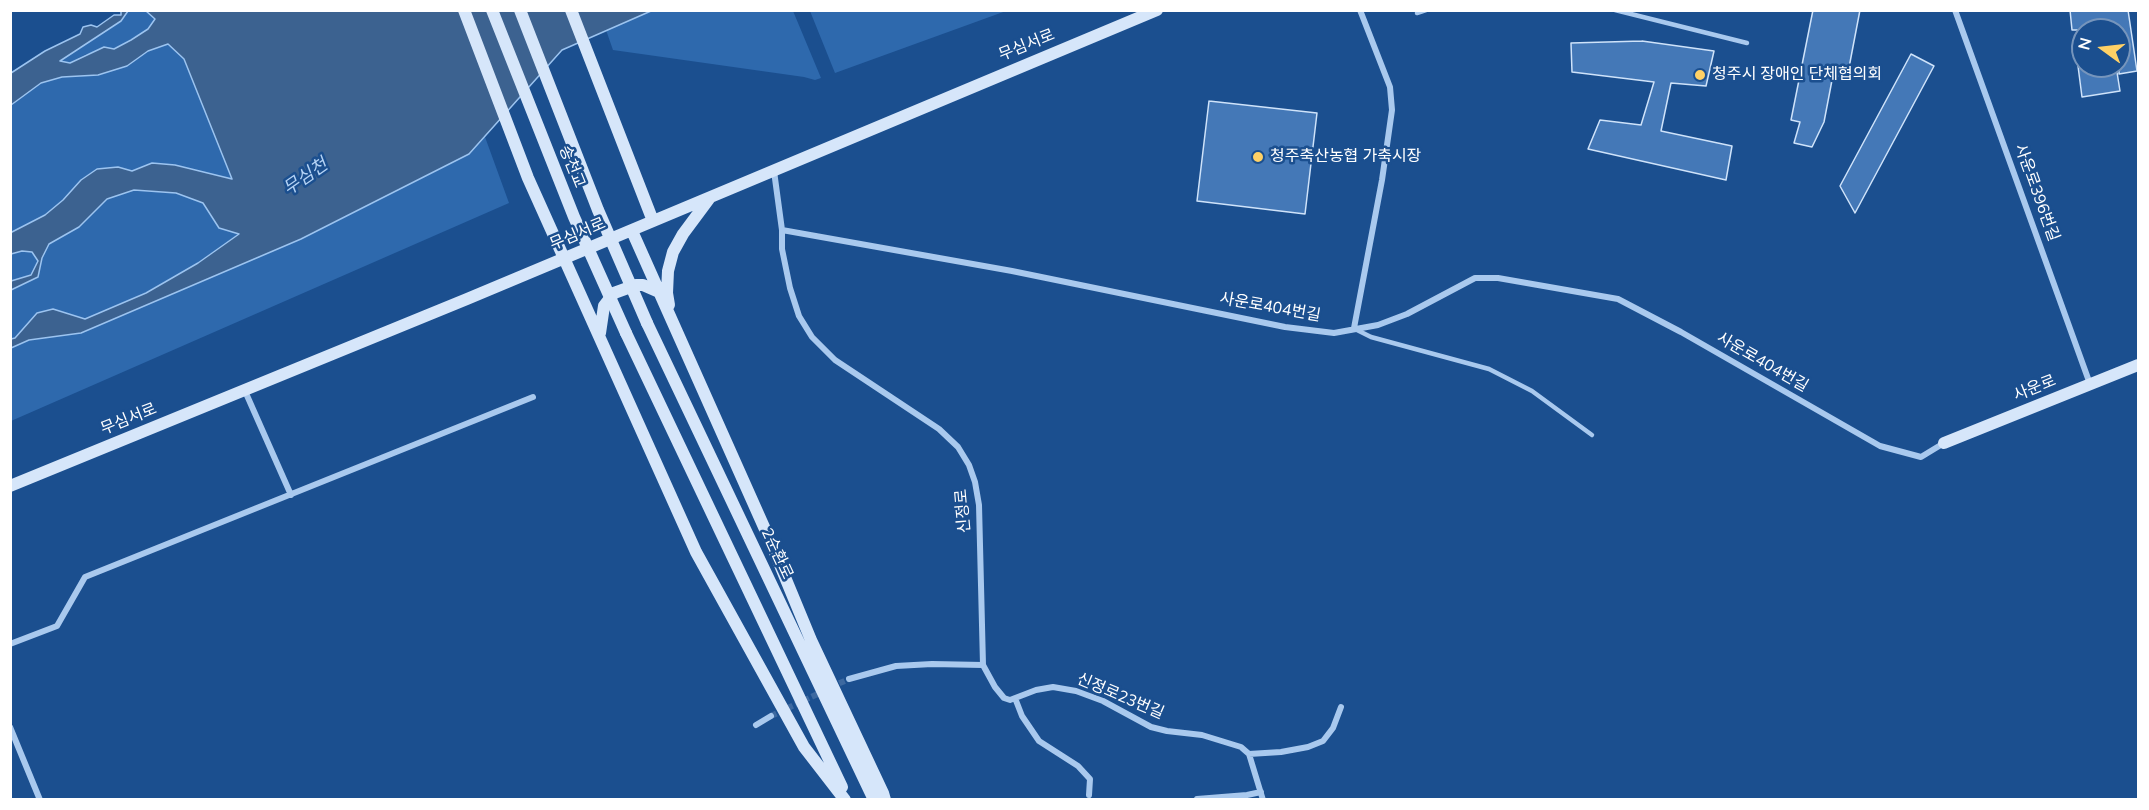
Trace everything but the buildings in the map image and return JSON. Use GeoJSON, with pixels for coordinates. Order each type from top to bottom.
{"type":"FeatureCollection","features":[{"type":"Feature","properties":{"kind":"street"},"geometry":{"type":"LineString","coordinates":[[464,10],[528,177],[696,552],[804,747],[846,800]]}},
{"type":"Feature","properties":{"kind":"street","name":"송천교"},"geometry":{"type":"LineString","coordinates":[[492,10],[574,217],[626,333],[846,800]]}},
{"type":"Feature","properties":{"kind":"street","name":"송천교"},"geometry":{"type":"LineString","coordinates":[[520,10],[598,210],[647,323]]}},
{"type":"Feature","properties":{"kind":"street"},"geometry":{"type":"LineString","coordinates":[[570,10],[653,221]]}},
{"type":"Feature","properties":{"kind":"street","name":"무심서로"},"geometry":{"type":"LineString","coordinates":[[10,486],[632,231],[1157,10]]}},
{"type":"Feature","properties":{"kind":"street"},"geometry":{"type":"LineString","coordinates":[[1354,328],[1382,180],[1392,110],[1390,87],[1360,10]]}},
{"type":"Feature","properties":{"kind":"street","name":"사운로396번길"},"geometry":{"type":"LineString","coordinates":[[1955,10],[2090,384]]}},
{"type":"Feature","properties":{"kind":"street"},"geometry":{"type":"LineString","coordinates":[[774,171],[782,230]]}},
{"type":"Feature","properties":{"kind":"street"},"geometry":{"type":"LineString","coordinates":[[672,324],[667,293],[668,271],[673,252],[683,234],[710,198]]}},
{"type":"Feature","properties":{"kind":"street","name":"사운로404번길"},"geometry":{"type":"LineString","coordinates":[[782,230],[1012,271],[1285,327],[1334,333],[1377,325],[1407,314],[1475,278],[1498,278],[1591,293],[1618,298],[1640,309],[1880,446],[1921,457],[1944,443]]}},
{"type":"Feature","properties":{"kind":"street","name":"신정로"},"geometry":{"type":"LineString","coordinates":[[782,230],[782,249],[790,288],[799,316],[812,337],[835,360],[939,429],[958,447],[969,465],[979,505],[983,665]]}},
{"type":"Feature","properties":{"kind":"street"},"geometry":{"type":"LineString","coordinates":[[632,231],[768,536],[811,640],[885,800]]}},
{"type":"Feature","properties":{"kind":"street"},"geometry":{"type":"LineString","coordinates":[[599,334],[604,306],[614,292],[636,285],[643,285],[658,292]]}},
{"type":"Feature","properties":{"kind":"street","name":"2순환로"},"geometry":{"type":"LineString","coordinates":[[647,323],[874,800]]}},
{"type":"Feature","properties":{"kind":"street","name":"사운로"},"geometry":{"type":"LineString","coordinates":[[1944,443],[2139,365]]}},
{"type":"Feature","properties":{"kind":"street"},"geometry":{"type":"LineString","coordinates":[[245,390],[291,495]]}},
{"type":"Feature","properties":{"kind":"street"},"geometry":{"type":"LineString","coordinates":[[10,644],[57,626],[85,577],[533,397]]}},
{"type":"Feature","properties":{"kind":"street"},"geometry":{"type":"LineString","coordinates":[[849,679],[896,666],[983,665],[1004,698],[1015,698],[1022,716],[1039,741],[1078,766],[1089,779],[1089,795]]}},
{"type":"Feature","properties":{"kind":"street","name":"신정로23번길"},"geometry":{"type":"LineString","coordinates":[[1015,698],[1036,690],[1053,687],[1076,691],[1102,701],[1151,727],[1228,741],[1249,754]]}},
{"type":"Feature","properties":{"kind":"street"},"geometry":{"type":"LineString","coordinates":[[1263,800],[1249,754],[1281,752],[1308,747],[1323,741],[1333,728],[1341,707]]}},
{"type":"Feature","properties":{"kind":"street"},"geometry":{"type":"LineString","coordinates":[[756,725],[771,716]]}},
{"type":"Feature","properties":{"kind":"street"},"geometry":{"type":"LineString","coordinates":[[10,727],[40,800]]}},
{"type":"Feature","properties":{"kind":"street"},"geometry":{"type":"LineString","coordinates":[[1197,799],[1261,792]]}},
{"type":"Feature","properties":{"kind":"lane"},"geometry":{"type":"LineString","coordinates":[[1417,14],[1426,10]]}},
{"type":"Feature","properties":{"kind":"lane"},"geometry":{"type":"LineString","coordinates":[[1615,10],[1747,43]]}},
{"type":"Feature","properties":{"kind":"lane"},"geometry":{"type":"LineString","coordinates":[[1354,328],[1371,337],[1489,369],[1532,391],[1592,435]]}},
{"type":"Feature","properties":{"kind":"shaded area"},"geometry":{"type":"Polygon","coordinates":[[[128,11],[146,11],[156,18],[148,29],[114,49],[86,54],[69,63],[59,61],[121,21],[128,11]]]}},
{"type":"Feature","properties":{"kind":"shaded area"},"geometry":{"type":"Polygon","coordinates":[[[651,11],[793,11],[821,78],[815,80],[613,50],[606,30],[651,11]]]}},
{"type":"Feature","properties":{"kind":"shaded area"},"geometry":{"type":"Polygon","coordinates":[[[810,11],[1006,11],[835,73],[810,11]]]}},
{"type":"Feature","properties":{"kind":"shaded area"},"geometry":{"type":"Polygon","coordinates":[[[168,44],[184,59],[233,180],[175,165],[152,163],[132,171],[118,167],[81,180],[45,215],[11,233],[10,105],[41,83],[62,77],[98,75],[127,66],[148,51],[168,44]]]}},
{"type":"Feature","properties":{"kind":"shaded area"},"geometry":{"type":"Polygon","coordinates":[[[485,137],[509,203],[11,421],[10,348],[29,340],[81,333],[301,239],[469,154],[485,137]]]}},
{"type":"Feature","properties":{"kind":"shaded area"},"geometry":{"type":"Polygon","coordinates":[[[134,190],[176,193],[204,203],[219,228],[240,233],[198,263],[145,293],[85,319],[53,309],[37,313],[15,338],[11,339],[11,290],[38,277],[42,258],[49,244],[79,227],[107,199],[134,190]]]}},
{"type":"Feature","properties":{"kind":"shaded area"},"geometry":{"type":"Polygon","coordinates":[[[22,251],[33,252],[38,261],[31,275],[11,281],[10,254],[22,251]]]}},
{"type":"Feature","properties":{"kind":"water","name":"무심천"},"geometry":{"type":"Polygon","coordinates":[[[121,11],[128,11],[121,21],[60,61],[70,63],[104,47],[114,49],[131,40],[148,29],[155,19],[146,11],[651,11],[562,50],[469,154],[301,239],[81,333],[29,340],[11,348],[11,339],[15,338],[37,313],[53,309],[85,319],[146,293],[198,263],[239,234],[219,228],[203,203],[176,193],[134,190],[107,199],[79,227],[49,244],[42,258],[38,277],[11,290],[11,281],[31,275],[38,261],[32,252],[22,251],[11,254],[10,233],[45,215],[81,180],[97,169],[118,167],[132,171],[152,163],[175,165],[232,179],[184,59],[168,44],[148,51],[127,66],[98,75],[62,77],[41,83],[11,105],[11,73],[45,51],[80,34],[83,27],[91,25],[97,27],[114,15],[121,15],[121,11]]]}},
{"type":"Feature","properties":{"kind":"tunnel"},"geometry":{"type":"LineString","coordinates":[[831,687],[849,679]]}},
{"type":"Feature","properties":{"kind":"tunnel"},"geometry":{"type":"LineString","coordinates":[[771,716],[822,692]]}},
{"type":"Feature","properties":{"kind":"place","name":"청주시 장애인 단체협의회"},"geometry":{"type":"Point","coordinates":[1700,75]}},
{"type":"Feature","properties":{"kind":"place","name":"청주축산농협 가축시장"},"geometry":{"type":"Point","coordinates":[1258,157]}}]}
